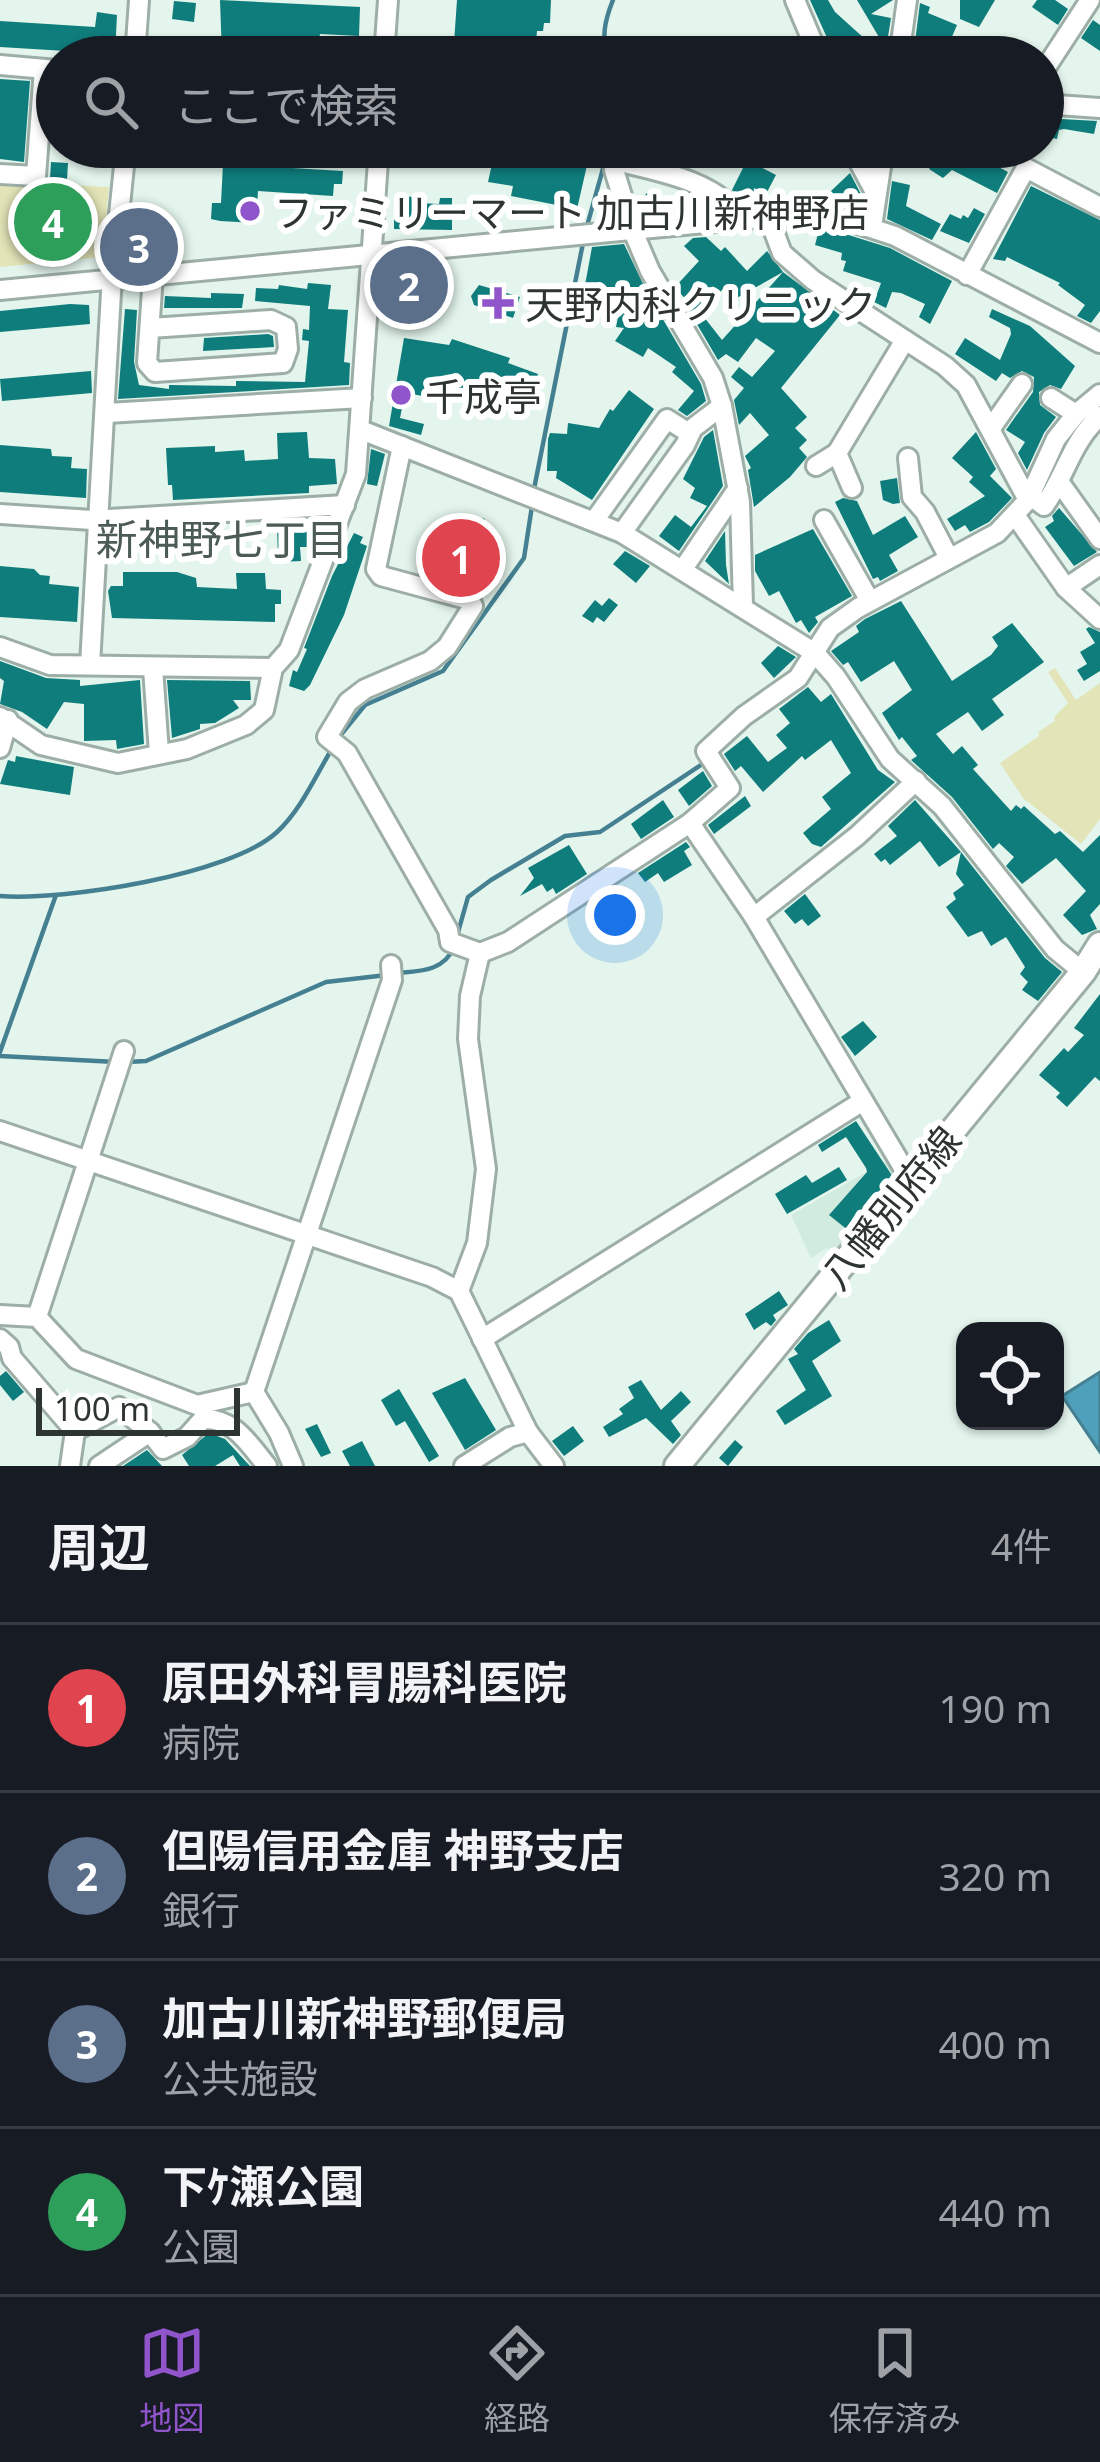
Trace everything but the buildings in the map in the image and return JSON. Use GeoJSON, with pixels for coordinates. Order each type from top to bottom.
{"type":"FeatureCollection","features":[{"type":"Feature","properties":{"kind":"main road","name":"八幡別府線"},"geometry":{"type":"LineString","coordinates":[[677,1466],[1100,948]]}},
{"type":"Feature","properties":{"kind":"street"},"geometry":{"type":"LineString","coordinates":[[136,36],[139,0]]}},
{"type":"Feature","properties":{"kind":"street"},"geometry":{"type":"LineString","coordinates":[[385,36],[388,0]]}},
{"type":"Feature","properties":{"kind":"street"},"geometry":{"type":"LineString","coordinates":[[795,0],[810,36]]}},
{"type":"Feature","properties":{"kind":"street"},"geometry":{"type":"LineString","coordinates":[[902,36],[907,0]]}},
{"type":"Feature","properties":{"kind":"street"},"geometry":{"type":"LineString","coordinates":[[1064,40],[1090,0],[1100,8]]}},
{"type":"Feature","properties":{"kind":"street"},"geometry":{"type":"LineString","coordinates":[[0,65],[36,68]]}},
{"type":"Feature","properties":{"kind":"street"},"geometry":{"type":"LineString","coordinates":[[1064,105],[1100,108]]}},
{"type":"Feature","properties":{"kind":"street"},"geometry":{"type":"LineString","coordinates":[[0,174],[36,176],[37,168]]}},
{"type":"Feature","properties":{"kind":"street"},"geometry":{"type":"LineString","coordinates":[[90,665],[112,279],[125,168]]}},
{"type":"Feature","properties":{"kind":"street"},"geometry":{"type":"LineString","coordinates":[[0,748],[4,718],[41,745],[118,763],[187,748],[245,725],[264,710],[273,668],[290,650],[356,474],[378,168]]}},
{"type":"Feature","properties":{"kind":"street"},"geometry":{"type":"LineString","coordinates":[[614,168],[650,271],[713,378],[722,406],[738,488],[743,606]]}},
{"type":"Feature","properties":{"kind":"street"},"geometry":{"type":"LineString","coordinates":[[642,168],[718,195],[740,219]]}},
{"type":"Feature","properties":{"kind":"street"},"geometry":{"type":"LineString","coordinates":[[860,168],[876,194]]}},
{"type":"Feature","properties":{"kind":"street"},"geometry":{"type":"LineString","coordinates":[[872,227],[880,168]]}},
{"type":"Feature","properties":{"kind":"street"},"geometry":{"type":"LineString","coordinates":[[967,275],[1026,168],[1100,207]]}},
{"type":"Feature","properties":{"kind":"street"},"geometry":{"type":"LineString","coordinates":[[0,290],[822,212],[872,227],[1100,343]]}},
{"type":"Feature","properties":{"kind":"street"},"geometry":{"type":"LineString","coordinates":[[767,217],[782,253],[812,280],[966,385],[1066,587],[1100,620]]}},
{"type":"Feature","properties":{"kind":"street"},"geometry":{"type":"LineString","coordinates":[[149,328],[272,320],[286,327],[288,349],[283,364],[155,371],[147,363],[149,328],[153,275]]}},
{"type":"Feature","properties":{"kind":"street"},"geometry":{"type":"LineString","coordinates":[[817,466],[837,453],[905,340]]}},
{"type":"Feature","properties":{"kind":"street"},"geometry":{"type":"LineString","coordinates":[[991,428],[1022,384]]}},
{"type":"Feature","properties":{"kind":"street"},"geometry":{"type":"LineString","coordinates":[[465,947],[508,942],[690,823],[730,788],[706,751],[744,716],[798,678],[830,628],[997,532],[1024,510],[1056,439],[1100,394]]}},
{"type":"Feature","properties":{"kind":"street"},"geometry":{"type":"LineString","coordinates":[[107,413],[362,398]]}},
{"type":"Feature","properties":{"kind":"street"},"geometry":{"type":"LineString","coordinates":[[1051,398],[1076,414]]}},
{"type":"Feature","properties":{"kind":"street"},"geometry":{"type":"LineString","coordinates":[[622,533],[685,446],[689,433],[722,406]]}},
{"type":"Feature","properties":{"kind":"street"},"geometry":{"type":"LineString","coordinates":[[1024,510],[1045,506],[1060,483],[1074,444],[1100,416]]}},
{"type":"Feature","properties":{"kind":"street"},"geometry":{"type":"LineString","coordinates":[[594,521],[667,419],[689,433]]}},
{"type":"Feature","properties":{"kind":"street"},"geometry":{"type":"LineString","coordinates":[[361,430],[622,533],[815,652],[890,759],[961,829],[1055,949],[1083,972]]}},
{"type":"Feature","properties":{"kind":"street"},"geometry":{"type":"LineString","coordinates":[[402,446],[376,569],[381,575],[470,600],[473,606],[447,647],[430,661],[365,689],[348,702],[326,737],[347,753],[448,930],[465,947],[468,1039],[486,1169],[477,1243],[459,1291]]}},
{"type":"Feature","properties":{"kind":"street"},"geometry":{"type":"LineString","coordinates":[[837,453],[853,488]]}},
{"type":"Feature","properties":{"kind":"street"},"geometry":{"type":"LineString","coordinates":[[908,458],[911,496],[949,558]]}},
{"type":"Feature","properties":{"kind":"street"},"geometry":{"type":"LineString","coordinates":[[1060,483],[1100,539]]}},
{"type":"Feature","properties":{"kind":"street"},"geometry":{"type":"LineString","coordinates":[[683,569],[738,488]]}},
{"type":"Feature","properties":{"kind":"street"},"geometry":{"type":"LineString","coordinates":[[96,519],[345,505]]}},
{"type":"Feature","properties":{"kind":"street"},"geometry":{"type":"LineString","coordinates":[[0,510],[92,512],[96,519]]}},
{"type":"Feature","properties":{"kind":"street"},"geometry":{"type":"LineString","coordinates":[[824,520],[842,535],[870,602]]}},
{"type":"Feature","properties":{"kind":"street"},"geometry":{"type":"LineString","coordinates":[[1066,587],[1100,565]]}},
{"type":"Feature","properties":{"kind":"street"},"geometry":{"type":"LineString","coordinates":[[0,647],[50,665],[273,668]]}},
{"type":"Feature","properties":{"kind":"street"},"geometry":{"type":"LineString","coordinates":[[152,668],[159,753]]}},
{"type":"Feature","properties":{"kind":"street"},"geometry":{"type":"LineString","coordinates":[[754,917],[857,836],[916,781]]}},
{"type":"Feature","properties":{"kind":"street"},"geometry":{"type":"LineString","coordinates":[[690,823],[754,917],[910,1180]]}},
{"type":"Feature","properties":{"kind":"street"},"geometry":{"type":"LineString","coordinates":[[293,1466],[254,1392],[392,972]]}},
{"type":"Feature","properties":{"kind":"street"},"geometry":{"type":"LineString","coordinates":[[37,1317],[124,1051]]}},
{"type":"Feature","properties":{"kind":"street"},"geometry":{"type":"LineString","coordinates":[[482,1339],[863,1101]]}},
{"type":"Feature","properties":{"kind":"street"},"geometry":{"type":"LineString","coordinates":[[0,1131],[433,1277],[459,1291],[528,1432],[554,1466]]}},
{"type":"Feature","properties":{"kind":"street"},"geometry":{"type":"LineString","coordinates":[[0,1315],[37,1317],[76,1359],[197,1405],[254,1392]]}},
{"type":"Feature","properties":{"kind":"street"},"geometry":{"type":"LineString","coordinates":[[0,1339],[9,1348],[6,1365],[75,1431]]}},
{"type":"Feature","properties":{"kind":"street"},"geometry":{"type":"LineString","coordinates":[[75,1431],[118,1408],[163,1449],[187,1437],[203,1419],[219,1420],[230,1424],[267,1466]]}},
{"type":"Feature","properties":{"kind":"street"},"geometry":{"type":"LineString","coordinates":[[70,1466],[75,1431]]}},
{"type":"Feature","properties":{"kind":"street"},"geometry":{"type":"LineString","coordinates":[[99,1466],[149,1432]]}},
{"type":"Feature","properties":{"kind":"street"},"geometry":{"type":"LineString","coordinates":[[464,1466],[510,1437],[528,1432]]}},
{"type":"Feature","properties":{"kind":"shaded area"},"geometry":{"type":"Polygon","coordinates":[[[891,1158],[905,1178],[837,1263],[827,1248],[811,1258],[791,1215],[891,1158]]]}},
{"type":"Feature","properties":{"kind":"green space"},"geometry":{"type":"Polygon","coordinates":[[[0,182],[109,187],[102,257],[0,267],[0,182]]]}},
{"type":"Feature","properties":{"kind":"green space"},"geometry":{"type":"Polygon","coordinates":[[[1055,668],[1076,700],[1100,683],[1100,819],[1081,844],[1023,798],[1000,763],[1039,736],[1068,703],[1048,672],[1055,668]]]}},
{"type":"Feature","properties":{"kind":"water"},"geometry":{"type":"Polygon","coordinates":[[[1100,1372],[1100,1452],[1064,1399],[1100,1372]]]}},
{"type":"Feature","properties":{"kind":"waterway"},"geometry":{"type":"LineString","coordinates":[[605,36],[613,0]]}},
{"type":"Feature","properties":{"kind":"waterway"},"geometry":{"type":"LineString","coordinates":[[587,226],[603,168]]}},
{"type":"Feature","properties":{"kind":"waterway"},"geometry":{"type":"LineString","coordinates":[[534,489],[583,243]]}},
{"type":"Feature","properties":{"kind":"waterway"},"geometry":{"type":"LineString","coordinates":[[1039,497],[1059,453]]}},
{"type":"Feature","properties":{"kind":"waterway"},"geometry":{"type":"LineString","coordinates":[[339,737],[365,705],[443,671],[524,558],[532,506]]}},
{"type":"Feature","properties":{"kind":"waterway"},"geometry":{"type":"LineString","coordinates":[[0,896],[103,889],[223,861],[277,832],[308,792],[333,747]]}},
{"type":"Feature","properties":{"kind":"waterway"},"geometry":{"type":"LineString","coordinates":[[457,936],[468,897],[491,880],[565,836],[600,832],[707,761]]}},
{"type":"Feature","properties":{"kind":"waterway"},"geometry":{"type":"LineString","coordinates":[[0,1052],[56,895]]}},
{"type":"Feature","properties":{"kind":"waterway"},"geometry":{"type":"LineString","coordinates":[[398,973],[438,965],[454,947]]}},
{"type":"Feature","properties":{"kind":"waterway"},"geometry":{"type":"LineString","coordinates":[[127,1062],[146,1061],[326,982],[387,975]]}},
{"type":"Feature","properties":{"kind":"waterway"},"geometry":{"type":"LineString","coordinates":[[0,1056],[116,1062]]}},
{"type":"Feature","properties":{"kind":"place","name":"ファミリーマート 加古川新神野店"},"geometry":{"type":"Point","coordinates":[250,211]}},
{"type":"Feature","properties":{"kind":"place","name":"下ｹ瀬公園"},"geometry":{"type":"Point","coordinates":[53,222]}},
{"type":"Feature","properties":{"kind":"place","name":"加古川新神野郵便局"},"geometry":{"type":"Point","coordinates":[139,247]}},
{"type":"Feature","properties":{"kind":"place","name":"但陽信用金庫 神野支店"},"geometry":{"type":"Point","coordinates":[409,285]}},
{"type":"Feature","properties":{"kind":"place","name":"天野内科クリニック"},"geometry":{"type":"Point","coordinates":[498,303]}},
{"type":"Feature","properties":{"kind":"place","name":"千成亭"},"geometry":{"type":"Point","coordinates":[401,395]}},
{"type":"Feature","properties":{"kind":"place","name":"原田外科胃腸科医院"},"geometry":{"type":"Point","coordinates":[461,558]}},
{"type":"Feature","properties":{"kind":"district","name":"新神野七丁目"},"geometry":{"type":"Point","coordinates":[222,538]}}]}
